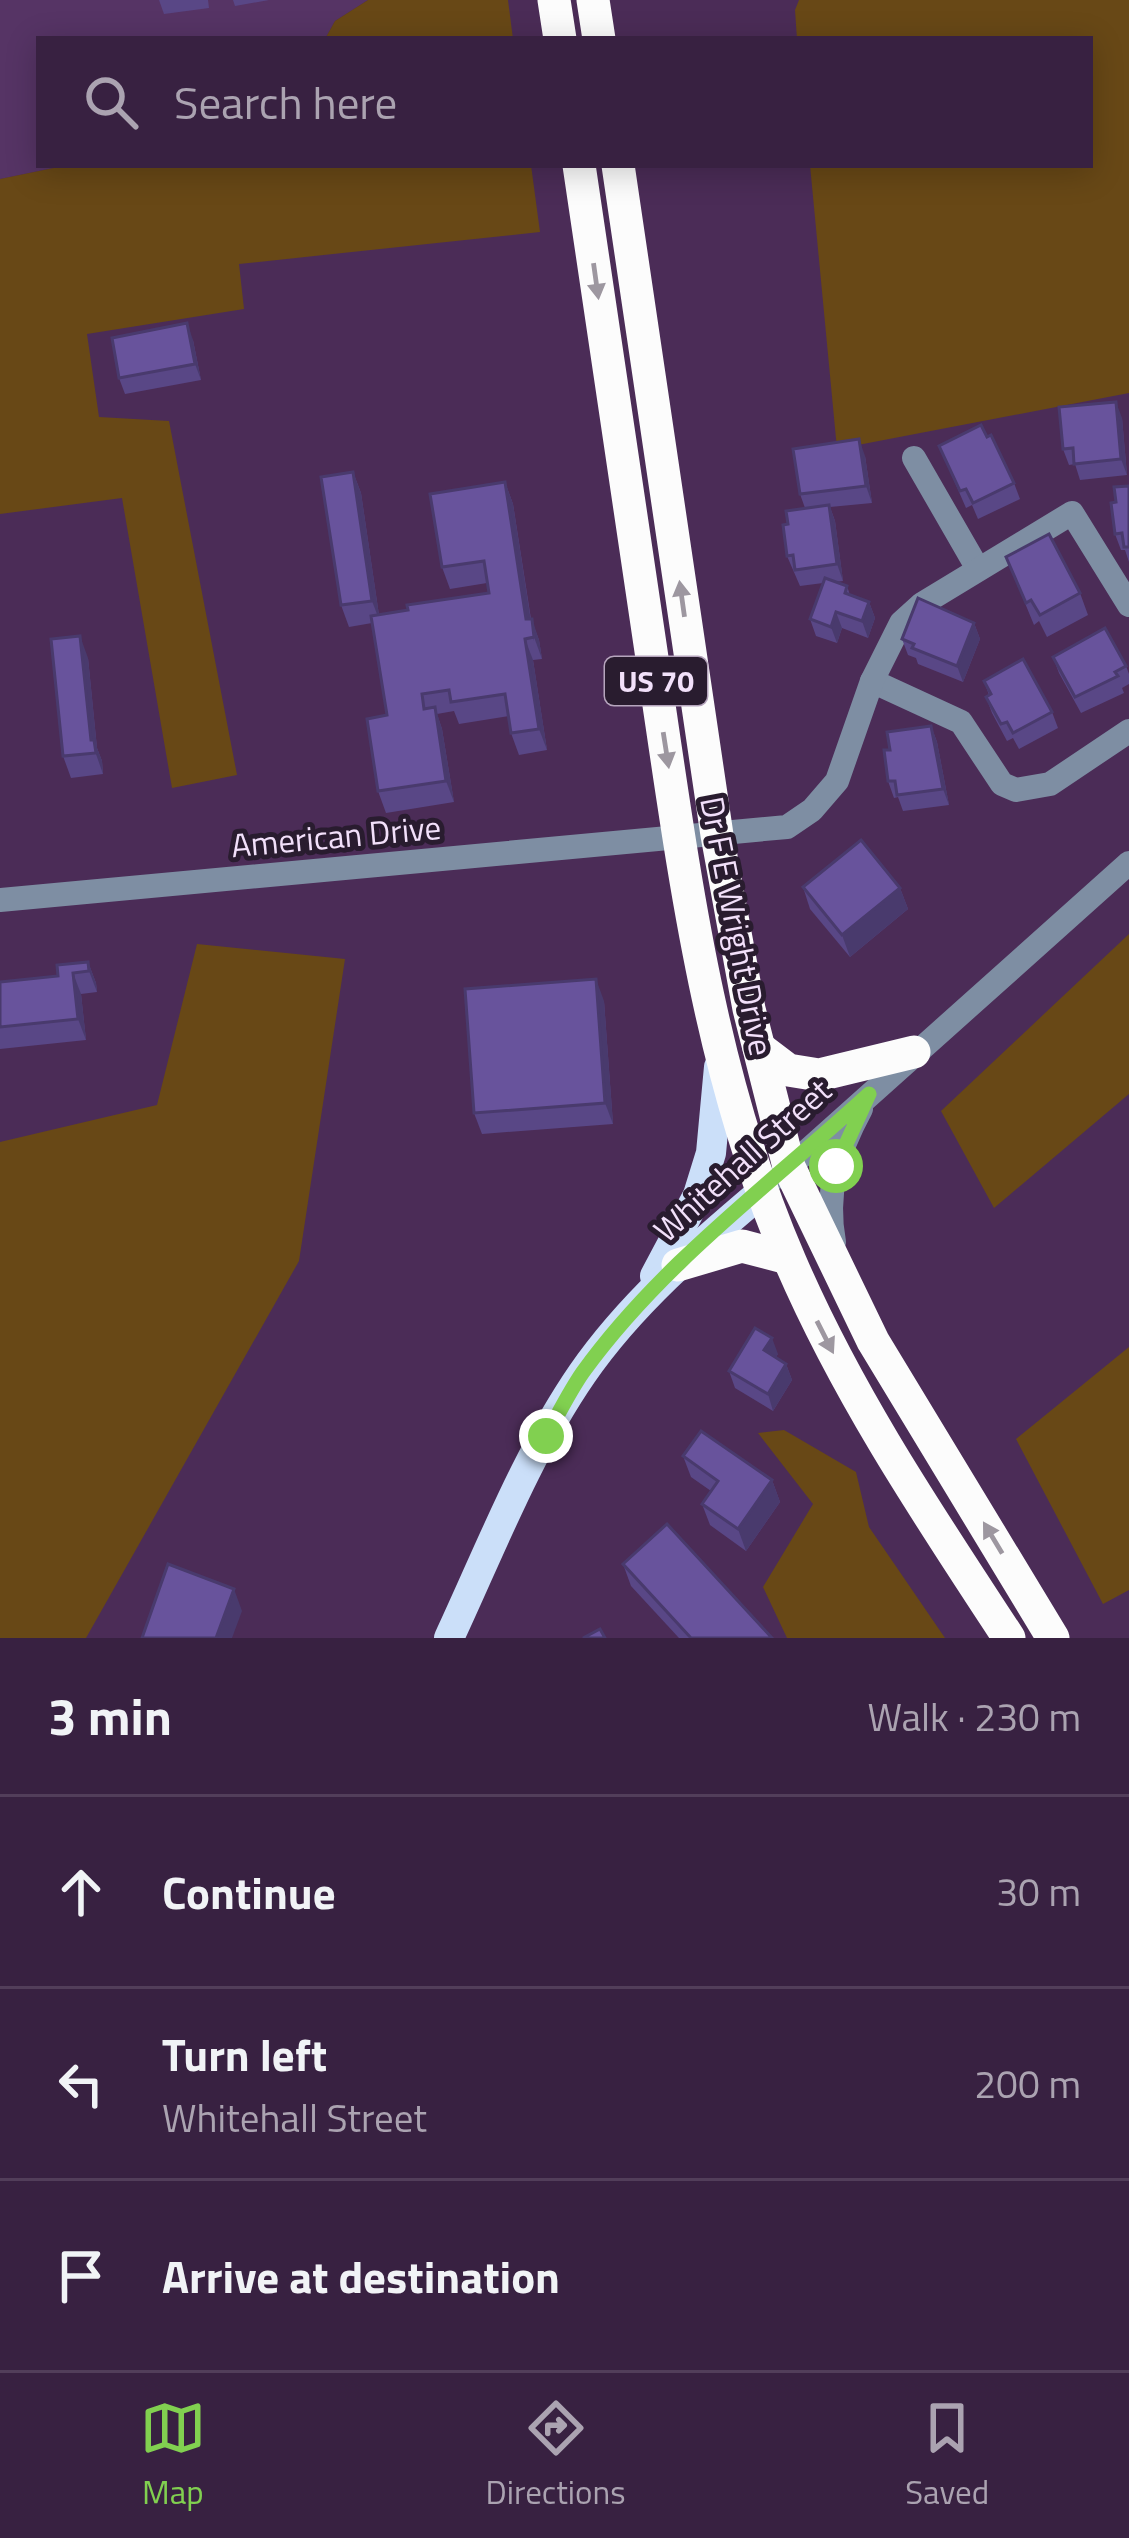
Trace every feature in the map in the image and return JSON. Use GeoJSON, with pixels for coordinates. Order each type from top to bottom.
{"type":"FeatureCollection","features":[{"type":"Feature","properties":{"kind":"highway"},"geometry":{"type":"LineString","coordinates":[[554,0],[560,36]]}},
{"type":"Feature","properties":{"kind":"highway"},"geometry":{"type":"LineString","coordinates":[[593,0],[598,36]]}},
{"type":"Feature","properties":{"kind":"highway","name":"Dr F E Wright Drive"},"geometry":{"type":"LineString","coordinates":[[578,168],[691,917],[734,1111],[788,1258],[860,1405],[1009,1638]]}},
{"type":"Feature","properties":{"kind":"highway","name":"US 70"},"geometry":{"type":"LineString","coordinates":[[618,168],[717,835],[759,1048],[789,1167],[873,1341],[1053,1638]]}},
{"type":"Feature","properties":{"kind":"highway"},"geometry":{"type":"LineString","coordinates":[[759,1048],[788,1070],[819,1075],[914,1052]]}},
{"type":"Feature","properties":{"kind":"highway"},"geometry":{"type":"LineString","coordinates":[[678,1265],[742,1246],[788,1258]]}},
{"type":"Feature","properties":{"kind":"main road"},"geometry":{"type":"LineString","coordinates":[[642,1302],[698,1195],[717,1116],[720,1055]]}},
{"type":"Feature","properties":{"kind":"main road","name":"Whitehall Street"},"geometry":{"type":"LineString","coordinates":[[449,1638],[582,1374],[678,1265],[763,1191]]}},
{"type":"Feature","properties":{"kind":"street"},"geometry":{"type":"LineString","coordinates":[[914,458],[978,569]]}},
{"type":"Feature","properties":{"kind":"street","name":"American Drive"},"geometry":{"type":"LineString","coordinates":[[0,900],[787,827],[812,810],[837,781],[872,681],[902,622],[922,604],[1072,513],[1129,605]]}},
{"type":"Feature","properties":{"kind":"street"},"geometry":{"type":"LineString","coordinates":[[872,681],[961,722],[1002,784],[1016,790],[1050,784],[1129,731]]}},
{"type":"Feature","properties":{"kind":"street","name":"Whitehall Street"},"geometry":{"type":"LineString","coordinates":[[763,1191],[1129,863]]}},
{"type":"Feature","properties":{"kind":"street"},"geometry":{"type":"LineString","coordinates":[[838,1268],[830,1191],[844,1145],[869,1094]]}},
{"type":"Feature","properties":{"kind":"shaded area"},"geometry":{"type":"Polygon","coordinates":[[[0,0],[368,0],[335,21],[327,36],[36,36],[36,168],[53,168],[0,179],[0,0]]]}},
{"type":"Feature","properties":{"kind":"shaded area"},"geometry":{"type":"Polygon","coordinates":[[[368,0],[508,0],[513,36],[327,36],[335,21],[368,0]]]}},
{"type":"Feature","properties":{"kind":"shaded area"},"geometry":{"type":"Polygon","coordinates":[[[799,0],[1129,0],[1129,393],[837,449],[810,168],[1093,168],[1093,36],[797,36],[799,0]]]}},
{"type":"Feature","properties":{"kind":"shaded area"},"geometry":{"type":"Polygon","coordinates":[[[53,168],[531,168],[540,232],[239,264],[244,309],[87,334],[99,417],[169,421],[237,775],[172,788],[122,498],[0,514],[0,179],[53,168]]]}},
{"type":"Feature","properties":{"kind":"shaded area"},"geometry":{"type":"Polygon","coordinates":[[[1129,934],[1129,1094],[994,1208],[941,1111],[1129,934]]]}},
{"type":"Feature","properties":{"kind":"shaded area"},"geometry":{"type":"Polygon","coordinates":[[[197,944],[345,959],[299,1261],[86,1638],[0,1638],[0,1142],[157,1105],[197,944]]]}},
{"type":"Feature","properties":{"kind":"shaded area"},"geometry":{"type":"Polygon","coordinates":[[[1129,1347],[1129,1590],[1103,1604],[1016,1439],[1129,1347]]]}},
{"type":"Feature","properties":{"kind":"shaded area"},"geometry":{"type":"Polygon","coordinates":[[[784,1430],[856,1472],[869,1527],[945,1638],[787,1638],[763,1587],[813,1504],[758,1433],[784,1430]]]}},
{"type":"Feature","properties":{"kind":"building"},"geometry":{"type":"Polygon","coordinates":[[[187,323],[195,364],[119,378],[112,338],[187,323]]]}},
{"type":"Feature","properties":{"kind":"building"},"geometry":{"type":"Polygon","coordinates":[[[1116,402],[1121,459],[1074,464],[1073,448],[1063,449],[1059,407],[1116,402]]]}},
{"type":"Feature","properties":{"kind":"building"},"geometry":{"type":"Polygon","coordinates":[[[981,425],[987,437],[991,435],[1014,483],[973,503],[966,489],[960,491],[939,446],[981,425]]]}},
{"type":"Feature","properties":{"kind":"building"},"geometry":{"type":"Polygon","coordinates":[[[859,439],[866,486],[800,494],[793,449],[859,439]]]}},
{"type":"Feature","properties":{"kind":"building"},"geometry":{"type":"Polygon","coordinates":[[[353,472],[372,601],[341,605],[321,477],[353,472]]]}},
{"type":"Feature","properties":{"kind":"building"},"geometry":{"type":"Polygon","coordinates":[[[505,482],[526,619],[532,619],[534,637],[525,639],[539,729],[511,733],[505,694],[451,702],[449,690],[422,694],[424,709],[435,707],[446,781],[378,791],[367,719],[387,715],[371,616],[408,610],[407,605],[489,593],[484,561],[442,567],[430,494],[505,482]]]}},
{"type":"Feature","properties":{"kind":"building"},"geometry":{"type":"Polygon","coordinates":[[[1129,486],[1129,547],[1124,547],[1122,533],[1115,534],[1111,503],[1116,502],[1114,487],[1129,486]]]}},
{"type":"Feature","properties":{"kind":"building"},"geometry":{"type":"Polygon","coordinates":[[[829,505],[837,564],[795,570],[793,555],[787,556],[786,511],[829,505]]]}},
{"type":"Feature","properties":{"kind":"building"},"geometry":{"type":"Polygon","coordinates":[[[1049,534],[1080,593],[1040,615],[1031,600],[1026,603],[1006,557],[1049,534]]]}},
{"type":"Feature","properties":{"kind":"building"},"geometry":{"type":"Polygon","coordinates":[[[825,578],[869,602],[862,621],[836,612],[831,627],[810,619],[825,578]]]}},
{"type":"Feature","properties":{"kind":"building"},"geometry":{"type":"Polygon","coordinates":[[[918,598],[974,623],[957,666],[912,648],[914,644],[902,639],[918,598]]]}},
{"type":"Feature","properties":{"kind":"building"},"geometry":{"type":"Polygon","coordinates":[[[1105,628],[1126,666],[1115,672],[1118,676],[1075,697],[1053,657],[1105,628]]]}},
{"type":"Feature","properties":{"kind":"building"},"geometry":{"type":"Polygon","coordinates":[[[80,636],[96,753],[63,756],[51,639],[80,636]]]}},
{"type":"Feature","properties":{"kind":"building"},"geometry":{"type":"Polygon","coordinates":[[[1023,659],[1052,712],[1013,733],[1007,722],[1001,724],[986,697],[991,694],[984,681],[1023,659]]]}},
{"type":"Feature","properties":{"kind":"building"},"geometry":{"type":"Polygon","coordinates":[[[931,726],[943,789],[897,795],[895,781],[888,781],[887,732],[931,726]]]}},
{"type":"Feature","properties":{"kind":"building"},"geometry":{"type":"Polygon","coordinates":[[[861,840],[900,888],[842,935],[803,887],[861,840]]]}},
{"type":"Feature","properties":{"kind":"building"},"geometry":{"type":"Polygon","coordinates":[[[88,962],[89,971],[73,973],[78,1019],[0,1027],[0,982],[58,976],[57,965],[88,962]]]}},
{"type":"Feature","properties":{"kind":"building"},"geometry":{"type":"Polygon","coordinates":[[[596,979],[605,1103],[474,1113],[465,989],[596,979]]]}},
{"type":"Feature","properties":{"kind":"building"},"geometry":{"type":"Polygon","coordinates":[[[755,1328],[772,1338],[764,1350],[786,1364],[768,1394],[729,1371],[755,1328]]]}},
{"type":"Feature","properties":{"kind":"building"},"geometry":{"type":"Polygon","coordinates":[[[701,1431],[772,1480],[738,1529],[702,1504],[718,1481],[683,1456],[701,1431]]]}},
{"type":"Feature","properties":{"kind":"building"},"geometry":{"type":"Polygon","coordinates":[[[667,1524],[772,1638],[691,1638],[623,1564],[667,1524]]]}},
{"type":"Feature","properties":{"kind":"building"},"geometry":{"type":"Polygon","coordinates":[[[168,1564],[234,1589],[216,1638],[142,1638],[168,1564]]]}},
{"type":"Feature","properties":{"kind":"building"},"geometry":{"type":"Polygon","coordinates":[[[600,1629],[605,1638],[583,1638],[600,1629]]]}},
{"type":"Feature","properties":{"kind":"route"},"geometry":{"type":"LineString","coordinates":[[546,1436],[582,1374],[633,1311],[691,1252],[869,1094],[836,1166]]}}]}
